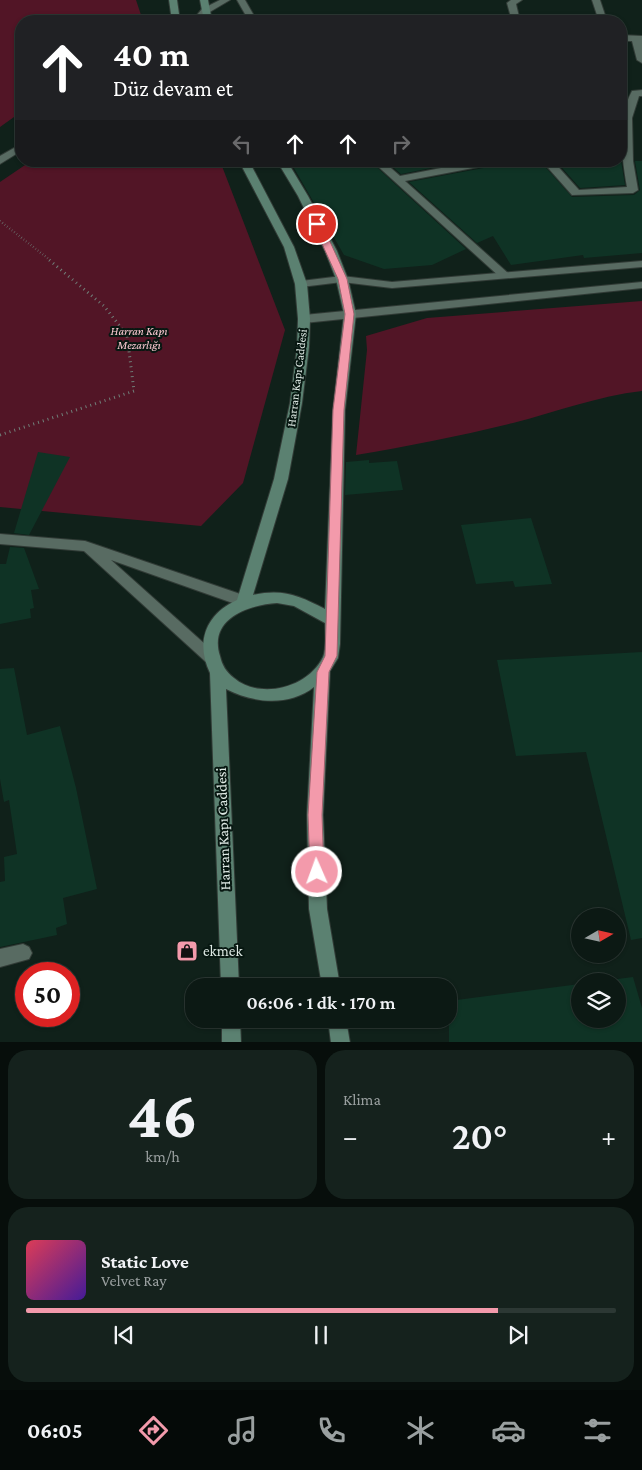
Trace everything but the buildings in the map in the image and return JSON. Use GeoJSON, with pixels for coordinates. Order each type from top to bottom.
{"type":"FeatureCollection","features":[{"type":"Feature","properties":{"kind":"main road"},"geometry":{"type":"LineString","coordinates":[[173,0],[175,15]]}},
{"type":"Feature","properties":{"kind":"main road"},"geometry":{"type":"LineString","coordinates":[[204,0],[206,15]]}},
{"type":"Feature","properties":{"kind":"main road","name":"Harran Kapı Caddesi"},"geometry":{"type":"LineString","coordinates":[[244,601],[281,480],[296,403],[303,347],[304,319],[301,284],[288,247],[247,167]]}},
{"type":"Feature","properties":{"kind":"main road"},"geometry":{"type":"LineString","coordinates":[[285,167],[331,251],[342,279],[350,314],[339,410],[331,656],[323,672],[308,685],[289,694],[267,696],[247,692],[230,684],[214,665],[210,642],[215,627],[226,614],[244,601],[277,597],[297,601],[332,620]]}},
{"type":"Feature","properties":{"kind":"main road","name":"Harran Kapı Caddesi"},"geometry":{"type":"LineString","coordinates":[[214,665],[230,978]]}},
{"type":"Feature","properties":{"kind":"main road"},"geometry":{"type":"LineString","coordinates":[[323,672],[315,815],[318,910],[330,978]]}},
{"type":"Feature","properties":{"kind":"main road"},"geometry":{"type":"LineString","coordinates":[[231,1028],[232,1042]]}},
{"type":"Feature","properties":{"kind":"main road"},"geometry":{"type":"LineString","coordinates":[[339,1028],[341,1042]]}},
{"type":"Feature","properties":{"kind":"street"},"geometry":{"type":"LineString","coordinates":[[201,15],[205,10],[226,0]]}},
{"type":"Feature","properties":{"kind":"street"},"geometry":{"type":"LineString","coordinates":[[241,0],[250,15]]}},
{"type":"Feature","properties":{"kind":"street"},"geometry":{"type":"LineString","coordinates":[[514,15],[511,3],[518,0]]}},
{"type":"Feature","properties":{"kind":"street"},"geometry":{"type":"LineString","coordinates":[[596,0],[601,15]]}},
{"type":"Feature","properties":{"kind":"street"},"geometry":{"type":"LineString","coordinates":[[639,38],[642,60]]}},
{"type":"Feature","properties":{"kind":"street"},"geometry":{"type":"LineString","coordinates":[[627,111],[635,93],[642,93]]}},
{"type":"Feature","properties":{"kind":"street"},"geometry":{"type":"LineString","coordinates":[[552,167],[576,193],[633,190],[627,150]]}},
{"type":"Feature","properties":{"kind":"street"},"geometry":{"type":"LineString","coordinates":[[0,161],[15,151]]}},
{"type":"Feature","properties":{"kind":"street"},"geometry":{"type":"LineString","coordinates":[[384,167],[505,276]]}},
{"type":"Feature","properties":{"kind":"street"},"geometry":{"type":"LineString","coordinates":[[399,179],[462,167]]}},
{"type":"Feature","properties":{"kind":"street"},"geometry":{"type":"LineString","coordinates":[[301,284],[342,279],[392,285],[642,264]]}},
{"type":"Feature","properties":{"kind":"street"},"geometry":{"type":"LineString","coordinates":[[304,319],[642,286]]}},
{"type":"Feature","properties":{"kind":"street"},"geometry":{"type":"LineString","coordinates":[[0,539],[85,546],[244,601]]}},
{"type":"Feature","properties":{"kind":"street"},"geometry":{"type":"LineString","coordinates":[[85,546],[214,665]]}},
{"type":"Feature","properties":{"kind":"street"},"geometry":{"type":"LineString","coordinates":[[0,958],[23,953]]}},
{"type":"Feature","properties":{"kind":"path"},"geometry":{"type":"LineString","coordinates":[[0,220],[38,249],[104,306],[127,335],[134,391],[0,434]]}},
{"type":"Feature","properties":{"kind":"green space"},"geometry":{"type":"Polygon","coordinates":[[[0,0],[136,0],[141,15],[15,15],[15,116],[0,127],[0,0]]]}},
{"type":"Feature","properties":{"kind":"green space","name":"Harran Kapı Mezarlığı"},"geometry":{"type":"Polygon","coordinates":[[[22,167],[222,167],[285,330],[243,483],[201,526],[0,507],[0,182],[22,167]]]}},
{"type":"Feature","properties":{"kind":"green space"},"geometry":{"type":"Polygon","coordinates":[[[642,301],[642,391],[593,400],[474,432],[356,455],[367,350],[366,336],[427,318],[642,301]]]}},
{"type":"Feature","properties":{"kind":"place","name":"ekmek"},"geometry":{"type":"Point","coordinates":[187,951]}},
{"type":"Feature","properties":{"kind":"route"},"geometry":{"type":"LineString","coordinates":[[317,224],[331,251],[342,279],[350,314],[339,410],[331,656],[323,672],[315,815],[317,872]]}}]}
